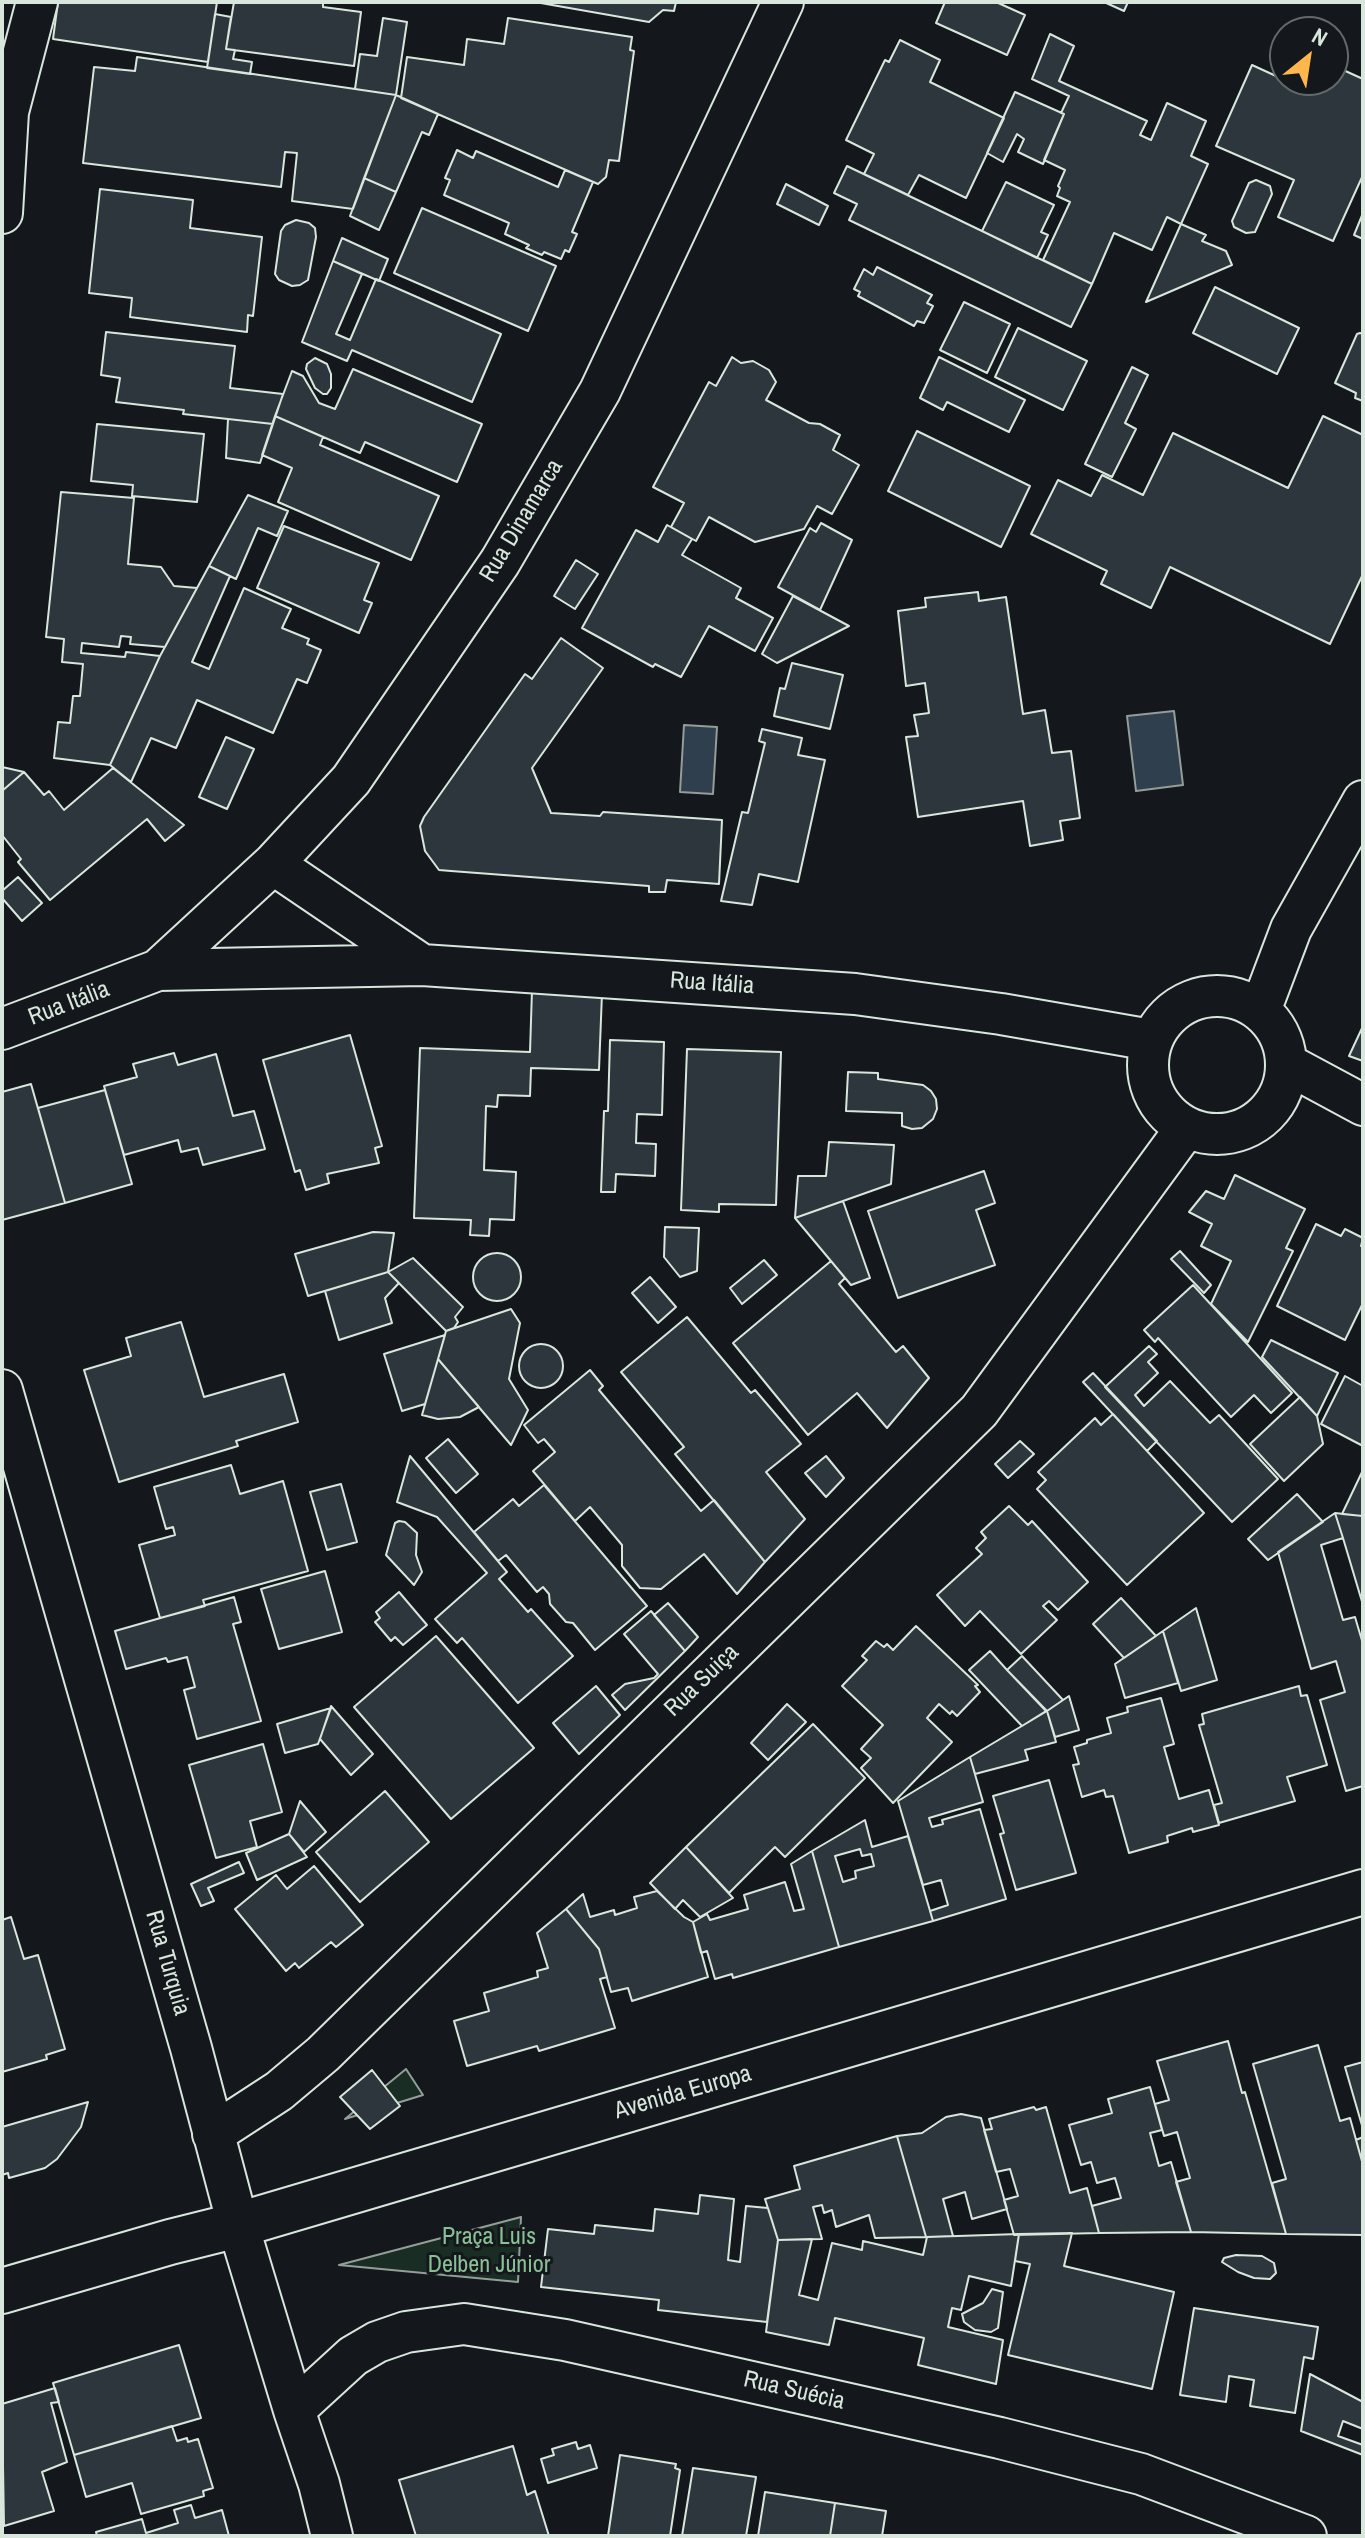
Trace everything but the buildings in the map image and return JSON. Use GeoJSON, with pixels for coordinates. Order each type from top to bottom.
{"type":"FeatureCollection","features":[{"type":"Feature","properties":{"kind":"main road","name":"Avenida Europa"},"geometry":{"type":"LineString","coordinates":[[2,2291],[238,2225],[1363,1892]]}},
{"type":"Feature","properties":{"kind":"street"},"geometry":{"type":"LineString","coordinates":[[2,213],[8,112],[37,2]]}},
{"type":"Feature","properties":{"kind":"street","name":"Rua Dinamarca"},"geometry":{"type":"LineString","coordinates":[[158,970],[273,864],[351,780],[500,562],[600,391],[783,2]]}},
{"type":"Feature","properties":{"kind":"street"},"geometry":{"type":"LineString","coordinates":[[1247,1004],[1363,801]]}},
{"type":"Feature","properties":{"kind":"street"},"geometry":{"type":"LineString","coordinates":[[273,864],[422,965]]}},
{"type":"Feature","properties":{"kind":"street","name":"Rua Itália"},"geometry":{"type":"LineString","coordinates":[[2,1029],[158,970],[422,965],[855,994],[1001,1014],[1149,1053]]}},
{"type":"Feature","properties":{"kind":"street"},"geometry":{"type":"LineString","coordinates":[[1208,996],[1247,1004],[1274,1026],[1283,1044],[1284,1078],[1265,1116],[1241,1131],[1213,1135],[1176,1120],[1151,1091],[1149,1053],[1164,1018],[1184,1003],[1208,996]]}},
{"type":"Feature","properties":{"kind":"street"},"geometry":{"type":"LineString","coordinates":[[1284,1078],[1363,1105]]}},
{"type":"Feature","properties":{"kind":"street"},"geometry":{"type":"LineString","coordinates":[[1284,1078],[1363,1114]]}},
{"type":"Feature","properties":{"kind":"street","name":"Rua Suiça"},"geometry":{"type":"LineString","coordinates":[[213,2134],[279,2091],[323,2054],[979,1411],[1147,1185],[1176,1120]]}},
{"type":"Feature","properties":{"kind":"street","name":"Rua Turquia"},"geometry":{"type":"LineString","coordinates":[[2,1390],[191,2048],[238,2225],[319,2484],[332,2536]]}},
{"type":"Feature","properties":{"kind":"street","name":"Rua Suécia"},"geometry":{"type":"LineString","coordinates":[[294,2410],[353,2356],[377,2342],[406,2332],[464,2324],[565,2340],[1000,2438],[1141,2474],[1306,2536]]}},
{"type":"Feature","properties":{"kind":"green space"},"geometry":{"type":"Polygon","coordinates":[[[406,2069],[423,2095],[345,2119],[406,2069]]]}},
{"type":"Feature","properties":{"kind":"green space","name":"Praça Luis Delben Júnior"},"geometry":{"type":"Polygon","coordinates":[[[521,2217],[518,2282],[339,2265],[521,2217]]]}},
{"type":"Feature","properties":{"kind":"water"},"geometry":{"type":"Polygon","coordinates":[[[1174,711],[1183,785],[1136,791],[1127,716],[1174,711]]]}},
{"type":"Feature","properties":{"kind":"water"},"geometry":{"type":"Polygon","coordinates":[[[684,725],[717,727],[713,794],[680,792],[684,725]]]}}]}
